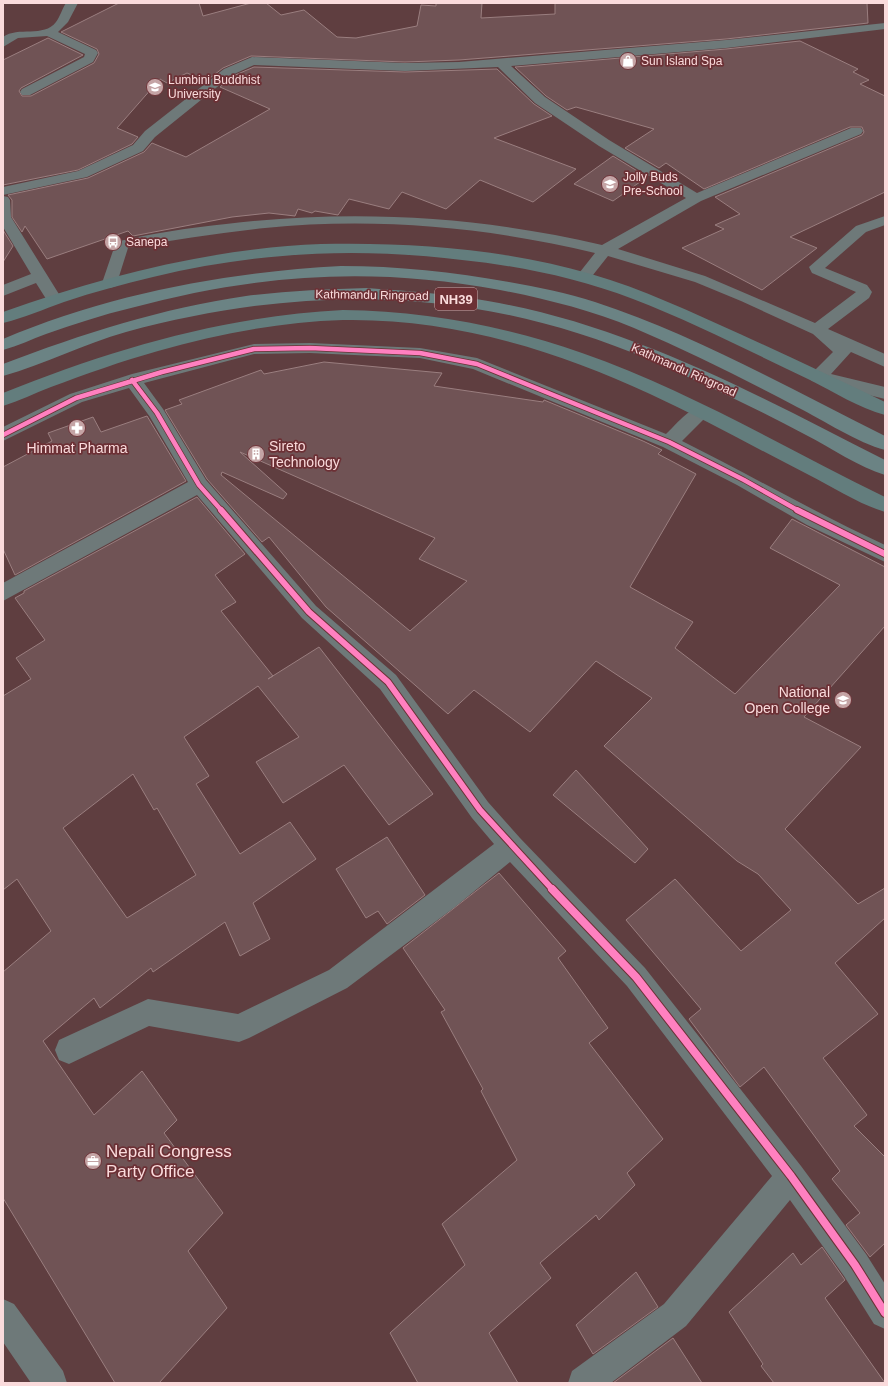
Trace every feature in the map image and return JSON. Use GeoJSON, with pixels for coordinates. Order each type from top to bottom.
{"type":"FeatureCollection","features":[{"type":"Feature","properties":{"kind":"highway","name":"Kathmandu Ringroad"},"geometry":{"type":"LineString","coordinates":[[3,345],[89,314],[194,288],[248,278],[338,271],[407,272],[469,280],[533,292],[597,308],[666,334],[730,364],[885,444]]}},
{"type":"Feature","properties":{"kind":"highway","name":"Kathmandu Ringroad"},"geometry":{"type":"LineString","coordinates":[[3,370],[121,328],[234,302],[272,297],[344,292],[435,296],[501,307],[612,339],[762,404],[885,468]]}},
{"type":"Feature","properties":{"kind":"main road"},"geometry":{"type":"LineString","coordinates":[[3,318],[54,299],[110,282],[226,258],[297,249],[357,247],[427,251],[534,266],[584,277],[670,308],[885,409]]}},
{"type":"Feature","properties":{"kind":"main road"},"geometry":{"type":"LineString","coordinates":[[3,400],[36,386],[179,340],[248,326],[310,317],[376,316],[455,325],[510,337],[576,357],[657,390],[885,505]]}},
{"type":"Feature","properties":{"kind":"street"},"geometry":{"type":"LineString","coordinates":[[3,43],[6,39],[22,33],[42,34],[57,28],[72,3]]}},
{"type":"Feature","properties":{"kind":"street"},"geometry":{"type":"LineString","coordinates":[[3,191],[82,174],[138,148],[150,134],[228,72],[252,61],[405,67],[500,62],[726,44],[885,26]]}},
{"type":"Feature","properties":{"kind":"street"},"geometry":{"type":"LineString","coordinates":[[26,92],[89,59],[92,53],[48,32]]}},
{"type":"Feature","properties":{"kind":"street"},"geometry":{"type":"LineString","coordinates":[[500,62],[540,100],[604,143],[696,198]]}},
{"type":"Feature","properties":{"kind":"street"},"geometry":{"type":"LineString","coordinates":[[584,277],[605,250],[696,198],[856,131]]}},
{"type":"Feature","properties":{"kind":"street"},"geometry":{"type":"LineString","coordinates":[[3,201],[4,217],[54,299]]}},
{"type":"Feature","properties":{"kind":"street"},"geometry":{"type":"LineString","coordinates":[[110,282],[120,244],[234,225],[298,220],[400,220],[498,229],[605,250],[700,279],[817,329],[885,361]]}},
{"type":"Feature","properties":{"kind":"street"},"geometry":{"type":"LineString","coordinates":[[817,329],[863,295],[864,292],[861,288],[817,270],[817,266],[861,229],[885,220]]}},
{"type":"Feature","properties":{"kind":"street"},"geometry":{"type":"LineString","coordinates":[[3,290],[40,276]]}},
{"type":"Feature","properties":{"kind":"street"},"geometry":{"type":"LineString","coordinates":[[817,329],[843,352],[818,377]]}},
{"type":"Feature","properties":{"kind":"street"},"geometry":{"type":"LineString","coordinates":[[3,435],[76,398],[132,380],[254,349],[310,348],[420,353],[477,364],[669,442],[744,480],[814,520],[885,554]]}},
{"type":"Feature","properties":{"kind":"street"},"geometry":{"type":"LineString","coordinates":[[818,377],[885,393]]}},
{"type":"Feature","properties":{"kind":"street"},"geometry":{"type":"LineString","coordinates":[[132,380],[157,413],[200,485],[309,612],[388,682],[480,810],[511,846],[636,977],[791,1176],[855,1265],[885,1313]]}},
{"type":"Feature","properties":{"kind":"street"},"geometry":{"type":"LineString","coordinates":[[669,442],[701,412]]}},
{"type":"Feature","properties":{"kind":"street"},"geometry":{"type":"LineString","coordinates":[[3,593],[200,485]]}},
{"type":"Feature","properties":{"kind":"street"},"geometry":{"type":"LineString","coordinates":[[69,1050],[148,1012],[240,1028],[338,979],[446,898],[511,846]]}},
{"type":"Feature","properties":{"kind":"street"},"geometry":{"type":"LineString","coordinates":[[584,1383],[675,1314],[791,1176]]}},
{"type":"Feature","properties":{"kind":"street"},"geometry":{"type":"LineString","coordinates":[[3,1315],[50,1383]]}},
{"type":"Feature","properties":{"kind":"building"},"geometry":{"type":"Polygon","coordinates":[[[119,3],[199,3],[203,16],[251,3],[266,3],[281,15],[304,10],[337,37],[356,38],[417,26],[421,5],[436,6],[436,3],[482,3],[481,18],[555,14],[555,3],[867,3],[868,23],[726,39],[459,60],[405,62],[251,56],[223,68],[206,81],[187,73],[167,83],[160,79],[117,128],[138,137],[132,144],[78,170],[3,185],[3,60],[48,38],[83,55],[21,88],[19,91],[22,96],[31,96],[94,63],[99,54],[97,49],[61,32],[119,3]]]}},
{"type":"Feature","properties":{"kind":"building"},"geometry":{"type":"Polygon","coordinates":[[[800,41],[858,69],[853,72],[869,80],[860,84],[885,96],[885,192],[790,237],[817,248],[762,290],[682,248],[724,229],[715,225],[740,214],[715,197],[862,135],[864,132],[862,127],[850,127],[704,189],[666,163],[659,168],[625,148],[654,129],[576,107],[567,110],[546,96],[515,67],[726,49],[800,41]]]}},
{"type":"Feature","properties":{"kind":"building"},"geometry":{"type":"Polygon","coordinates":[[[254,67],[405,72],[497,69],[534,104],[552,116],[494,138],[576,169],[533,202],[480,180],[446,209],[402,192],[389,209],[349,199],[338,215],[315,211],[312,213],[298,209],[295,216],[269,213],[232,217],[133,236],[128,231],[47,259],[25,226],[22,232],[12,217],[12,200],[8,195],[88,178],[144,152],[152,143],[186,157],[270,109],[220,87],[233,76],[254,67]]]}},
{"type":"Feature","properties":{"kind":"building"},"geometry":{"type":"Polygon","coordinates":[[[613,156],[647,177],[613,201],[574,184],[613,156]]]}},
{"type":"Feature","properties":{"kind":"building"},"geometry":{"type":"Polygon","coordinates":[[[3,230],[13,246],[3,262],[3,230]]]}},
{"type":"Feature","properties":{"kind":"building"},"geometry":{"type":"Polygon","coordinates":[[[324,362],[442,373],[434,386],[543,402],[544,400],[662,450],[658,454],[696,474],[630,587],[693,622],[675,648],[735,694],[840,585],[770,548],[792,519],[885,567],[885,626],[804,717],[861,747],[785,829],[858,904],[885,888],[885,918],[835,963],[878,1014],[823,1058],[867,1115],[854,1126],[885,1157],[885,1243],[870,1257],[846,1225],[860,1213],[832,1179],[840,1171],[764,1067],[740,1087],[689,1019],[701,1009],[626,920],[675,879],[741,951],[791,910],[758,874],[737,861],[604,746],[652,698],[596,661],[530,732],[474,690],[448,714],[326,607],[269,537],[262,542],[207,479],[165,410],[182,404],[179,400],[261,370],[264,374],[324,362]],[[240,452],[287,494],[283,499],[222,472],[221,475],[410,631],[467,581],[419,559],[435,538],[240,452]]]}},
{"type":"Feature","properties":{"kind":"building"},"geometry":{"type":"Polygon","coordinates":[[[147,416],[186,481],[15,575],[3,549],[3,467],[52,441],[48,433],[93,417],[101,432],[147,416]]]}},
{"type":"Feature","properties":{"kind":"building"},"geometry":{"type":"Polygon","coordinates":[[[197,497],[245,554],[215,575],[236,602],[221,611],[273,676],[319,647],[433,794],[389,825],[344,765],[283,803],[256,762],[299,737],[258,686],[184,737],[209,776],[196,784],[240,854],[290,822],[316,859],[253,903],[270,939],[240,956],[225,922],[153,972],[151,968],[100,1008],[94,998],[43,1041],[94,1115],[142,1071],[177,1120],[164,1133],[223,1213],[188,1251],[227,1308],[159,1383],[115,1383],[3,1198],[3,972],[51,931],[17,879],[3,890],[3,696],[31,679],[16,658],[45,640],[15,598],[24,593],[24,591],[197,497]],[[133,774],[63,828],[127,918],[196,875],[157,808],[154,810],[133,774]]]}},
{"type":"Feature","properties":{"kind":"building"},"geometry":{"type":"Polygon","coordinates":[[[576,770],[648,849],[635,863],[553,795],[576,770]]]}},
{"type":"Feature","properties":{"kind":"building"},"geometry":{"type":"Polygon","coordinates":[[[387,837],[425,895],[387,924],[378,911],[366,918],[336,869],[387,837]]]}},
{"type":"Feature","properties":{"kind":"building"},"geometry":{"type":"Polygon","coordinates":[[[499,873],[566,951],[558,958],[608,1028],[589,1043],[663,1139],[627,1173],[635,1185],[599,1220],[596,1215],[540,1263],[551,1278],[489,1333],[518,1383],[418,1383],[390,1333],[465,1265],[442,1224],[517,1160],[481,1091],[483,1089],[441,1012],[445,1010],[403,948],[499,873]]]}},
{"type":"Feature","properties":{"kind":"building"},"geometry":{"type":"Polygon","coordinates":[[[822,1247],[845,1280],[825,1298],[885,1383],[774,1383],[761,1366],[763,1364],[729,1312],[793,1253],[801,1265],[822,1247]]]}},
{"type":"Feature","properties":{"kind":"building"},"geometry":{"type":"Polygon","coordinates":[[[636,1272],[658,1307],[593,1354],[576,1325],[636,1272]]]}},
{"type":"Feature","properties":{"kind":"building"},"geometry":{"type":"Polygon","coordinates":[[[673,1338],[702,1383],[613,1383],[673,1338]]]}},
{"type":"Feature","properties":{"kind":"cycle path"},"geometry":{"type":"LineString","coordinates":[[3,435],[76,398],[162,372],[254,349],[310,348],[420,353],[477,364],[669,442],[744,480],[814,520],[885,554]]}},
{"type":"Feature","properties":{"kind":"cycle path"},"geometry":{"type":"LineString","coordinates":[[132,380],[157,413],[199,485],[309,612],[388,682],[480,810],[511,846],[636,977],[791,1176],[855,1265],[885,1313]]}},
{"type":"Feature","properties":{"kind":"place","name":"Sun Island Spa"},"geometry":{"type":"Point","coordinates":[628,61]}},
{"type":"Feature","properties":{"kind":"place","name":"Lumbini Buddhist University"},"geometry":{"type":"Point","coordinates":[155,87]}},
{"type":"Feature","properties":{"kind":"place","name":"Jolly Buds Pre-School"},"geometry":{"type":"Point","coordinates":[610,184]}},
{"type":"Feature","properties":{"kind":"place","name":"Sanepa"},"geometry":{"type":"Point","coordinates":[113,242]}},
{"type":"Feature","properties":{"kind":"place","name":"Himmat Pharma"},"geometry":{"type":"Point","coordinates":[77,428]}},
{"type":"Feature","properties":{"kind":"place","name":"Sireto Technology"},"geometry":{"type":"Point","coordinates":[256,454]}},
{"type":"Feature","properties":{"kind":"place","name":"National Open College"},"geometry":{"type":"Point","coordinates":[843,700]}},
{"type":"Feature","properties":{"kind":"place","name":"Nepali Congress Party Office"},"geometry":{"type":"Point","coordinates":[93,1161]}}]}
